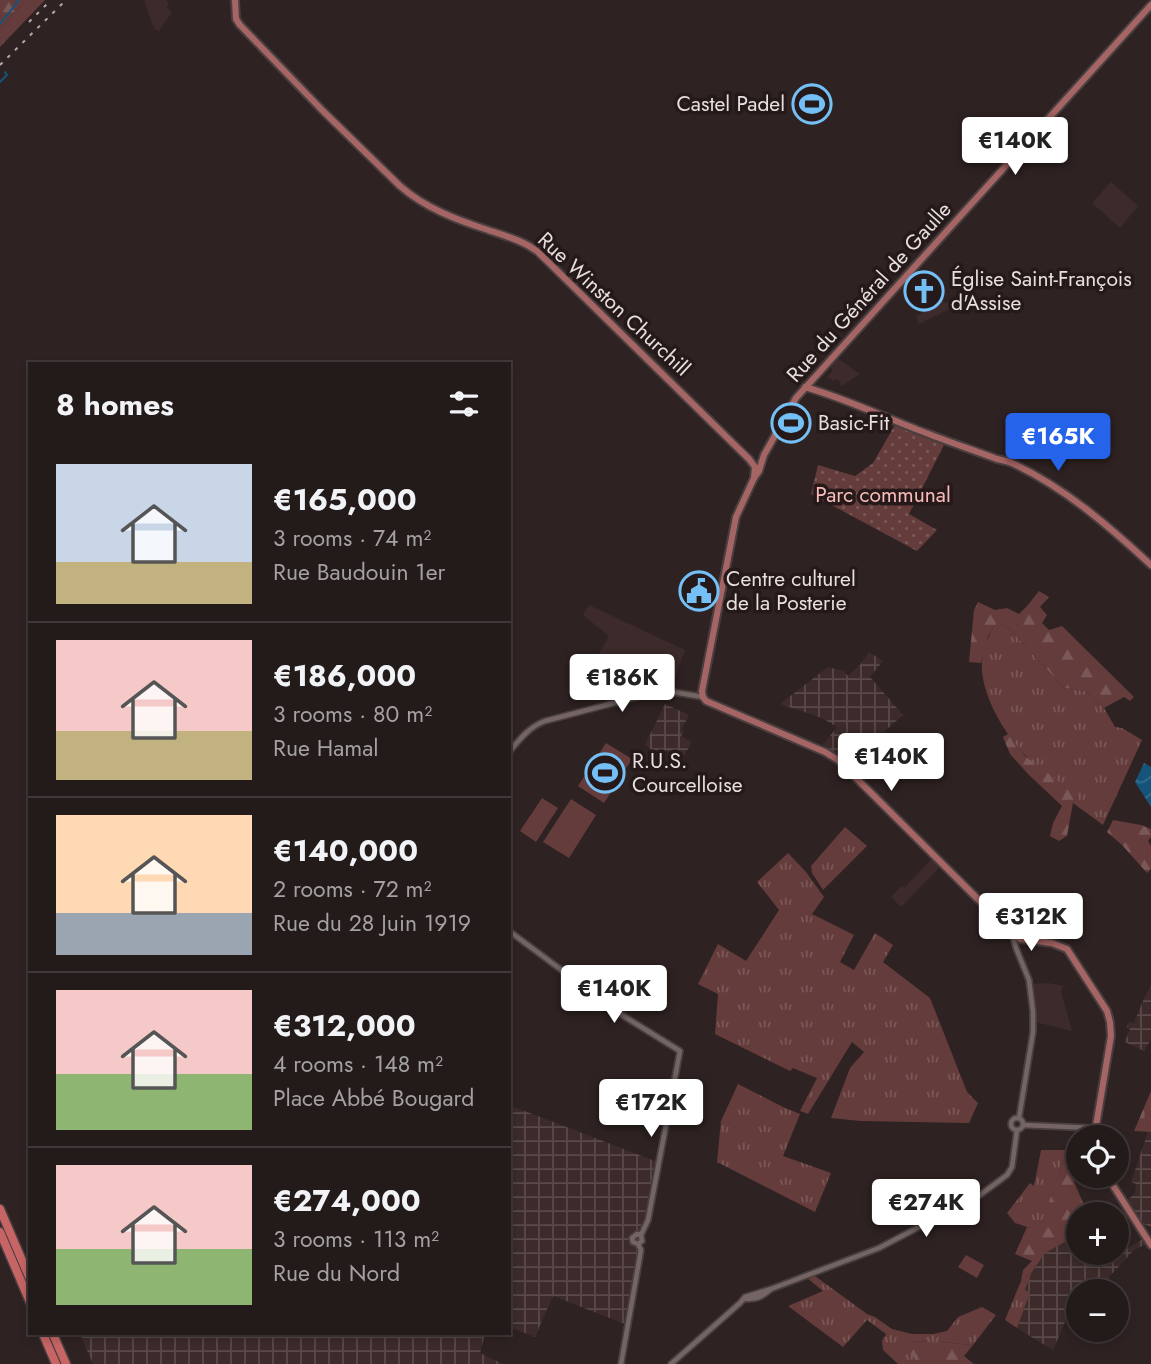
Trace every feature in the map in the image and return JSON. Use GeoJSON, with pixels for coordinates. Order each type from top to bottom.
{"type":"FeatureCollection","features":[{"type":"Feature","properties":{"kind":"highway"},"geometry":{"type":"LineString","coordinates":[[0,1209],[28,1274]]}},
{"type":"Feature","properties":{"kind":"highway"},"geometry":{"type":"LineString","coordinates":[[0,1232],[28,1297]]}},
{"type":"Feature","properties":{"kind":"highway"},"geometry":{"type":"LineString","coordinates":[[43,1335],[56,1364]]}},
{"type":"Feature","properties":{"kind":"highway"},"geometry":{"type":"LineString","coordinates":[[53,1335],[66,1364]]}},
{"type":"Feature","properties":{"kind":"main road","name":"Rue Winston Churchill"},"geometry":{"type":"LineString","coordinates":[[235,0],[234,12],[240,25],[400,186],[413,197],[436,209],[525,243],[538,252],[756,463]]}},
{"type":"Feature","properties":{"kind":"main road","name":"Rue du Général de Gaulle"},"geometry":{"type":"LineString","coordinates":[[703,698],[708,655],[735,522],[759,471],[756,463],[764,459],[796,398],[1151,5]]}},
{"type":"Feature","properties":{"kind":"main road"},"geometry":{"type":"LineString","coordinates":[[805,387],[1009,462],[1042,479],[1078,503],[1111,528],[1151,565]]}},
{"type":"Feature","properties":{"kind":"main road"},"geometry":{"type":"LineString","coordinates":[[703,698],[838,760],[1012,933],[1020,939],[1052,943],[1067,949],[1107,1011],[1110,1022],[1111,1036],[1095,1125]]}},
{"type":"Feature","properties":{"kind":"main road"},"geometry":{"type":"LineString","coordinates":[[1115,1188],[1151,1245]]}},
{"type":"Feature","properties":{"kind":"street"},"geometry":{"type":"LineString","coordinates":[[511,750],[530,729],[545,721],[657,692],[667,691],[703,698]]}},
{"type":"Feature","properties":{"kind":"street"},"geometry":{"type":"LineString","coordinates":[[511,932],[622,1015],[680,1051],[648,1220],[641,1235],[635,1234],[632,1238],[641,1250],[621,1364]]}},
{"type":"Feature","properties":{"kind":"street"},"geometry":{"type":"LineString","coordinates":[[1012,933],[1029,980],[1033,1023],[1019,1118],[1023,1125]]}},
{"type":"Feature","properties":{"kind":"street"},"geometry":{"type":"LineString","coordinates":[[1017,1130],[1011,1123],[1013,1119],[1019,1118]]}},
{"type":"Feature","properties":{"kind":"street"},"geometry":{"type":"LineString","coordinates":[[671,1364],[744,1299],[764,1296],[771,1289],[879,1248],[980,1195],[1007,1175],[1012,1167],[1017,1130],[1023,1125],[1066,1127]]}},
{"type":"Feature","properties":{"kind":"shaded area"},"geometry":{"type":"Polygon","coordinates":[[[144,0],[166,0],[169,4],[167,7],[172,12],[159,31],[154,29],[144,0]]]}},
{"type":"Feature","properties":{"kind":"shaded area"},"geometry":{"type":"Polygon","coordinates":[[[1111,182],[1138,206],[1120,228],[1092,203],[1111,182]]]}},
{"type":"Feature","properties":{"kind":"shaded area"},"geometry":{"type":"Polygon","coordinates":[[[935,294],[945,303],[960,297],[962,300],[949,304],[950,309],[919,324],[916,316],[928,306],[935,294]]]}},
{"type":"Feature","properties":{"kind":"shaded area"},"geometry":{"type":"Polygon","coordinates":[[[837,358],[860,374],[842,386],[837,379],[833,381],[827,377],[833,370],[830,366],[837,358]]]}},
{"type":"Feature","properties":{"kind":"shaded area"},"geometry":{"type":"Polygon","coordinates":[[[589,605],[685,650],[669,693],[654,691],[639,680],[637,684],[597,657],[609,636],[583,615],[589,605]]]}},
{"type":"Feature","properties":{"kind":"shaded area"},"geometry":{"type":"Polygon","coordinates":[[[869,652],[883,661],[870,677],[903,715],[847,764],[823,745],[837,727],[822,718],[780,704],[828,667],[844,671],[848,676],[869,652]]]}},
{"type":"Feature","properties":{"kind":"shaded area"},"geometry":{"type":"Polygon","coordinates":[[[665,704],[689,715],[681,730],[684,732],[681,736],[692,742],[682,759],[662,749],[658,754],[645,745],[665,704]]]}},
{"type":"Feature","properties":{"kind":"shaded area"},"geometry":{"type":"Polygon","coordinates":[[[932,859],[940,867],[901,907],[891,897],[901,886],[904,888],[932,859]]]}},
{"type":"Feature","properties":{"kind":"shaded area"},"geometry":{"type":"Polygon","coordinates":[[[1031,984],[1063,986],[1061,992],[1072,1031],[1035,1022],[1031,984]]]}},
{"type":"Feature","properties":{"kind":"shaded area"},"geometry":{"type":"Polygon","coordinates":[[[1151,986],[1151,1039],[1144,1051],[1125,1042],[1130,1029],[1127,1027],[1129,1022],[1134,1023],[1151,986]]]}},
{"type":"Feature","properties":{"kind":"shaded area"},"geometry":{"type":"Polygon","coordinates":[[[511,1106],[655,1161],[625,1324],[553,1296],[535,1337],[511,1328],[511,1106]]]}},
{"type":"Feature","properties":{"kind":"shaded area"},"geometry":{"type":"Polygon","coordinates":[[[1148,1132],[1151,1132],[1151,1227],[1136,1221],[1129,1210],[1129,1202],[1124,1202],[1135,1194],[1136,1184],[1131,1182],[1148,1132]]]}},
{"type":"Feature","properties":{"kind":"shaded area"},"geometry":{"type":"Polygon","coordinates":[[[1146,1237],[1149,1242],[1129,1255],[1129,1247],[1146,1237]]]}},
{"type":"Feature","properties":{"kind":"shaded area"},"geometry":{"type":"Polygon","coordinates":[[[1066,1242],[1066,1265],[1120,1265],[1109,1279],[1066,1279],[1066,1320],[1053,1350],[1017,1328],[1030,1293],[1025,1291],[1032,1272],[1045,1253],[1066,1242]]]}},
{"type":"Feature","properties":{"kind":"shaded area"},"geometry":{"type":"Polygon","coordinates":[[[80,1335],[485,1335],[480,1353],[503,1364],[93,1364],[80,1335]]]}},
{"type":"Feature","properties":{"kind":"green space"},"geometry":{"type":"Polygon","coordinates":[[[0,0],[26,0],[0,29],[0,0]]]}},
{"type":"Feature","properties":{"kind":"green space"},"geometry":{"type":"Polygon","coordinates":[[[26,0],[45,0],[0,47],[0,29],[26,0]]]}},
{"type":"Feature","properties":{"kind":"green space","name":"Parc communal"},"geometry":{"type":"Polygon","coordinates":[[[896,423],[945,443],[909,514],[937,530],[917,551],[811,494],[818,465],[855,476],[873,463],[896,423]]]}},
{"type":"Feature","properties":{"kind":"green space"},"geometry":{"type":"Polygon","coordinates":[[[1039,591],[1049,597],[1040,607],[1047,615],[1042,623],[1049,630],[1062,626],[1134,697],[1130,701],[1124,697],[1104,708],[1086,691],[1064,688],[1010,629],[1000,624],[994,626],[988,636],[981,663],[969,662],[974,610],[978,602],[995,610],[1007,608],[1019,614],[1039,591]]]}},
{"type":"Feature","properties":{"kind":"green space"},"geometry":{"type":"Polygon","coordinates":[[[1000,624],[1010,629],[1064,688],[1086,691],[1104,708],[1115,727],[1122,728],[1142,740],[1103,825],[1073,803],[1078,798],[1023,753],[994,711],[984,685],[982,661],[990,634],[994,626],[1000,624]]]}},
{"type":"Feature","properties":{"kind":"green space"},"geometry":{"type":"Polygon","coordinates":[[[1008,734],[1025,756],[1079,797],[1073,803],[1067,836],[1059,841],[1050,836],[1062,806],[1010,754],[1003,737],[1008,734]]]}},
{"type":"Feature","properties":{"kind":"green space","name":"R.U.S. Courcelloise"},"geometry":{"type":"Polygon","coordinates":[[[606,743],[632,759],[604,803],[578,786],[606,743]]]}},
{"type":"Feature","properties":{"kind":"green space"},"geometry":{"type":"Polygon","coordinates":[[[542,798],[558,808],[536,842],[520,831],[542,798]]]}},
{"type":"Feature","properties":{"kind":"green space","name":"R.U.S. Courcelloise"},"geometry":{"type":"Polygon","coordinates":[[[571,799],[596,815],[569,858],[543,842],[571,799]]]}},
{"type":"Feature","properties":{"kind":"green space"},"geometry":{"type":"Polygon","coordinates":[[[1113,820],[1151,829],[1148,841],[1151,846],[1151,869],[1147,873],[1107,832],[1113,820]]]}},
{"type":"Feature","properties":{"kind":"green space"},"geometry":{"type":"Polygon","coordinates":[[[845,827],[867,846],[823,890],[812,873],[811,866],[845,827]]]}},
{"type":"Feature","properties":{"kind":"green space"},"geometry":{"type":"Polygon","coordinates":[[[788,853],[824,897],[812,914],[854,935],[840,962],[854,970],[875,933],[893,945],[883,962],[930,998],[967,1092],[978,1103],[969,1123],[831,1118],[850,1068],[864,1052],[852,1042],[808,1114],[800,1111],[817,1078],[793,1068],[790,1071],[715,1034],[718,994],[698,984],[718,944],[746,961],[779,910],[757,882],[788,853]]]}},
{"type":"Feature","properties":{"kind":"green space"},"geometry":{"type":"Polygon","coordinates":[[[738,1084],[800,1114],[783,1156],[831,1173],[815,1212],[717,1162],[721,1121],[738,1084]]]}},
{"type":"Feature","properties":{"kind":"green space"},"geometry":{"type":"Polygon","coordinates":[[[1151,1091],[1151,1132],[1134,1131],[1151,1091]]]}},
{"type":"Feature","properties":{"kind":"green space"},"geometry":{"type":"Polygon","coordinates":[[[1041,1150],[1066,1150],[1039,1231],[1015,1223],[1007,1213],[1030,1183],[1034,1186],[1041,1150]]]}},
{"type":"Feature","properties":{"kind":"green space"},"geometry":{"type":"Polygon","coordinates":[[[1066,1153],[1066,1188],[1077,1188],[1083,1202],[1066,1202],[1066,1242],[1045,1253],[1032,1272],[1021,1281],[1023,1270],[1032,1261],[1015,1254],[1027,1227],[1039,1230],[1066,1153]]]}},
{"type":"Feature","properties":{"kind":"green space"},"geometry":{"type":"Polygon","coordinates":[[[966,1255],[984,1265],[977,1278],[958,1267],[966,1255]]]}},
{"type":"Feature","properties":{"kind":"green space"},"geometry":{"type":"Polygon","coordinates":[[[1032,1272],[1025,1290],[1030,1293],[1017,1328],[1005,1320],[1021,1281],[1032,1272]]]}},
{"type":"Feature","properties":{"kind":"green space"},"geometry":{"type":"Polygon","coordinates":[[[815,1276],[892,1329],[912,1334],[947,1331],[958,1317],[982,1307],[996,1315],[973,1345],[910,1341],[918,1364],[898,1364],[883,1350],[882,1341],[886,1334],[867,1320],[843,1347],[788,1306],[823,1291],[807,1278],[815,1276]]]}},
{"type":"Feature","properties":{"kind":"green space"},"geometry":{"type":"Polygon","coordinates":[[[910,1341],[973,1345],[964,1356],[974,1364],[918,1364],[905,1350],[910,1341]]]}},
{"type":"Feature","properties":{"kind":"water"},"geometry":{"type":"Polygon","coordinates":[[[1144,763],[1151,767],[1151,807],[1135,782],[1144,763]]]}},
{"type":"Feature","properties":{"kind":"waterway"},"geometry":{"type":"LineString","coordinates":[[0,24],[19,0]]}},
{"type":"Feature","properties":{"kind":"waterway"},"geometry":{"type":"LineString","coordinates":[[0,82],[7,75],[5,72]]}},
{"type":"Feature","properties":{"kind":"railway"},"geometry":{"type":"LineString","coordinates":[[29,22],[51,0]]}},
{"type":"Feature","properties":{"kind":"railway"},"geometry":{"type":"LineString","coordinates":[[0,65],[66,0]]}},
{"type":"Feature","properties":{"kind":"place","name":"Castel Padel"},"geometry":{"type":"Point","coordinates":[812,104]}},
{"type":"Feature","properties":{"kind":"place","name":"Église Saint-François d'Assise"},"geometry":{"type":"Point","coordinates":[924,291]}},
{"type":"Feature","properties":{"kind":"place","name":"Basic-Fit"},"geometry":{"type":"Point","coordinates":[791,423]}},
{"type":"Feature","properties":{"kind":"place","name":"Centre culturel de la Posterie"},"geometry":{"type":"Point","coordinates":[699,591]}},
{"type":"Feature","properties":{"kind":"place","name":"R.U.S. Courcelloise"},"geometry":{"type":"Point","coordinates":[605,773]}}]}
